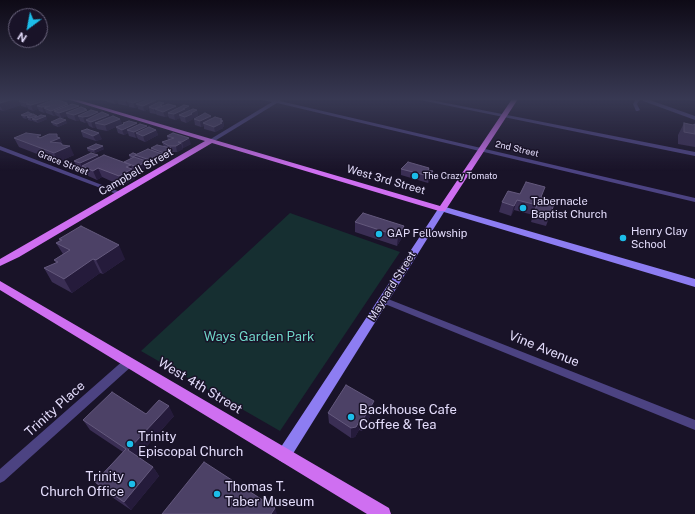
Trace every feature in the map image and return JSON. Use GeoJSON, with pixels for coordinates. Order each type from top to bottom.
{"type":"FeatureCollection","features":[{"type":"Feature","properties":{"kind":"main road","name":"West 3rd Street"},"geometry":{"type":"LineString","coordinates":[[151,123],[442,209]]}},
{"type":"Feature","properties":{"kind":"main road","name":"Maynard Street"},"geometry":{"type":"LineString","coordinates":[[442,209],[499,123]]}},
{"type":"Feature","properties":{"kind":"main road","name":"Campbell Street"},"geometry":{"type":"LineString","coordinates":[[0,263],[15,256],[211,141]]}},
{"type":"Feature","properties":{"kind":"main road","name":"West 4th Street"},"geometry":{"type":"LineString","coordinates":[[0,285],[383,514]]}},
{"type":"Feature","properties":{"kind":"street","name":"Campbell Street"},"geometry":{"type":"LineString","coordinates":[[211,141],[241,123]]}},
{"type":"Feature","properties":{"kind":"street","name":"2nd Street"},"geometry":{"type":"LineString","coordinates":[[372,123],[695,200]]}},
{"type":"Feature","properties":{"kind":"street"},"geometry":{"type":"LineString","coordinates":[[539,123],[695,154]]}},
{"type":"Feature","properties":{"kind":"street","name":"Grace Street"},"geometry":{"type":"LineString","coordinates":[[0,148],[121,194]]}},
{"type":"Feature","properties":{"kind":"street","name":"West 3rd Street"},"geometry":{"type":"LineString","coordinates":[[442,209],[695,283]]}},
{"type":"Feature","properties":{"kind":"street","name":"Maynard Street"},"geometry":{"type":"LineString","coordinates":[[284,455],[442,209]]}},
{"type":"Feature","properties":{"kind":"street","name":"Vine Avenue"},"geometry":{"type":"LineString","coordinates":[[383,300],[695,425]]}},
{"type":"Feature","properties":{"kind":"street","name":"Trinity Place"},"geometry":{"type":"LineString","coordinates":[[0,477],[129,362]]}},
{"type":"Feature","properties":{"kind":"green space","name":"Ways Garden Park"},"geometry":{"type":"Polygon","coordinates":[[[290,213],[400,252],[280,431],[141,351],[290,213]]]}},
{"type":"Feature","properties":{"kind":"building"},"geometry":{"type":"Polygon","coordinates":[[[95,123],[110,123],[105,125],[95,123]]]}},
{"type":"Feature","properties":{"kind":"building"},"geometry":{"type":"Polygon","coordinates":[[[123,123],[137,123],[122,130],[116,127],[124,124],[123,123]]]}},
{"type":"Feature","properties":{"kind":"building"},"geometry":{"type":"Polygon","coordinates":[[[203,123],[222,123],[222,123],[214,127],[203,123]]]}},
{"type":"Feature","properties":{"kind":"building"},"geometry":{"type":"Polygon","coordinates":[[[684,123],[695,124],[695,134],[684,132],[684,123]]]}},
{"type":"Feature","properties":{"kind":"building"},"geometry":{"type":"Polygon","coordinates":[[[140,124],[147,126],[134,132],[127,130],[140,124]]]}},
{"type":"Feature","properties":{"kind":"building"},"geometry":{"type":"Polygon","coordinates":[[[149,127],[156,130],[143,136],[136,133],[149,127]]]}},
{"type":"Feature","properties":{"kind":"building"},"geometry":{"type":"Polygon","coordinates":[[[87,129],[99,133],[93,136],[81,131],[87,129]]]}},
{"type":"Feature","properties":{"kind":"building"},"geometry":{"type":"Polygon","coordinates":[[[26,133],[41,135],[37,137],[40,138],[49,134],[57,134],[57,137],[60,138],[50,142],[70,146],[54,153],[14,138],[26,133]]]}},
{"type":"Feature","properties":{"kind":"building"},"geometry":{"type":"Polygon","coordinates":[[[173,133],[189,138],[182,142],[178,142],[181,143],[176,146],[169,146],[162,142],[174,138],[167,136],[173,133]]]}},
{"type":"Feature","properties":{"kind":"building"},"geometry":{"type":"Polygon","coordinates":[[[96,144],[103,146],[94,150],[87,148],[96,144]]]}},
{"type":"Feature","properties":{"kind":"building"},"geometry":{"type":"Polygon","coordinates":[[[157,145],[171,148],[164,153],[151,148],[157,145]]]}},
{"type":"Feature","properties":{"kind":"building"},"geometry":{"type":"Polygon","coordinates":[[[148,149],[162,154],[150,160],[135,155],[148,149]]]}},
{"type":"Feature","properties":{"kind":"building"},"geometry":{"type":"Polygon","coordinates":[[[91,153],[98,155],[80,163],[74,161],[91,153]]]}},
{"type":"Feature","properties":{"kind":"building"},"geometry":{"type":"Polygon","coordinates":[[[133,153],[136,155],[133,157],[129,155],[133,153]]]}},
{"type":"Feature","properties":{"kind":"building"},"geometry":{"type":"Polygon","coordinates":[[[104,155],[131,165],[126,167],[132,169],[119,176],[98,168],[93,171],[82,166],[104,155]]]}},
{"type":"Feature","properties":{"kind":"building"},"geometry":{"type":"Polygon","coordinates":[[[134,157],[146,161],[137,167],[124,162],[134,157]]]}},
{"type":"Feature","properties":{"kind":"building"},"geometry":{"type":"Polygon","coordinates":[[[408,162],[429,168],[428,170],[433,171],[429,176],[401,169],[408,162]]]}},
{"type":"Feature","properties":{"kind":"building"},"geometry":{"type":"Polygon","coordinates":[[[526,182],[545,187],[541,197],[555,201],[550,216],[534,212],[537,205],[517,200],[514,206],[502,202],[508,191],[520,194],[526,182]]]}},
{"type":"Feature","properties":{"kind":"building"},"geometry":{"type":"Polygon","coordinates":[[[363,213],[404,226],[398,236],[355,222],[363,213]]]}},
{"type":"Feature","properties":{"kind":"building"},"geometry":{"type":"Polygon","coordinates":[[[81,226],[119,245],[96,260],[93,259],[64,279],[44,268],[58,262],[54,260],[70,250],[56,243],[62,240],[59,239],[81,226]]]}},
{"type":"Feature","properties":{"kind":"building"},"geometry":{"type":"Polygon","coordinates":[[[346,385],[374,401],[362,421],[360,420],[356,427],[351,428],[328,413],[346,385]]]}},
{"type":"Feature","properties":{"kind":"building"},"geometry":{"type":"Polygon","coordinates":[[[112,392],[146,414],[159,400],[169,406],[128,450],[153,467],[124,502],[95,482],[126,449],[83,420],[112,392]]]}},
{"type":"Feature","properties":{"kind":"building"},"geometry":{"type":"Polygon","coordinates":[[[204,462],[275,508],[271,514],[162,514],[204,462]]]}},
{"type":"Feature","properties":{"kind":"place","name":"The Crazy Tomato"},"geometry":{"type":"Point","coordinates":[415,176]}},
{"type":"Feature","properties":{"kind":"place","name":"Tabernacle Baptist Church"},"geometry":{"type":"Point","coordinates":[523,208]}},
{"type":"Feature","properties":{"kind":"place","name":"GAP Fellowship"},"geometry":{"type":"Point","coordinates":[379,234]}},
{"type":"Feature","properties":{"kind":"place","name":"Henry Clay School"},"geometry":{"type":"Point","coordinates":[623,238]}},
{"type":"Feature","properties":{"kind":"place","name":"Backhouse Cafe Coffee & Tea"},"geometry":{"type":"Point","coordinates":[351,417]}},
{"type":"Feature","properties":{"kind":"place","name":"Trinity Episcopal Church"},"geometry":{"type":"Point","coordinates":[130,444]}},
{"type":"Feature","properties":{"kind":"place","name":"Trinity Church Office"},"geometry":{"type":"Point","coordinates":[132,484]}},
{"type":"Feature","properties":{"kind":"place","name":"Thomas T. Taber Museum"},"geometry":{"type":"Point","coordinates":[217,494]}}]}
